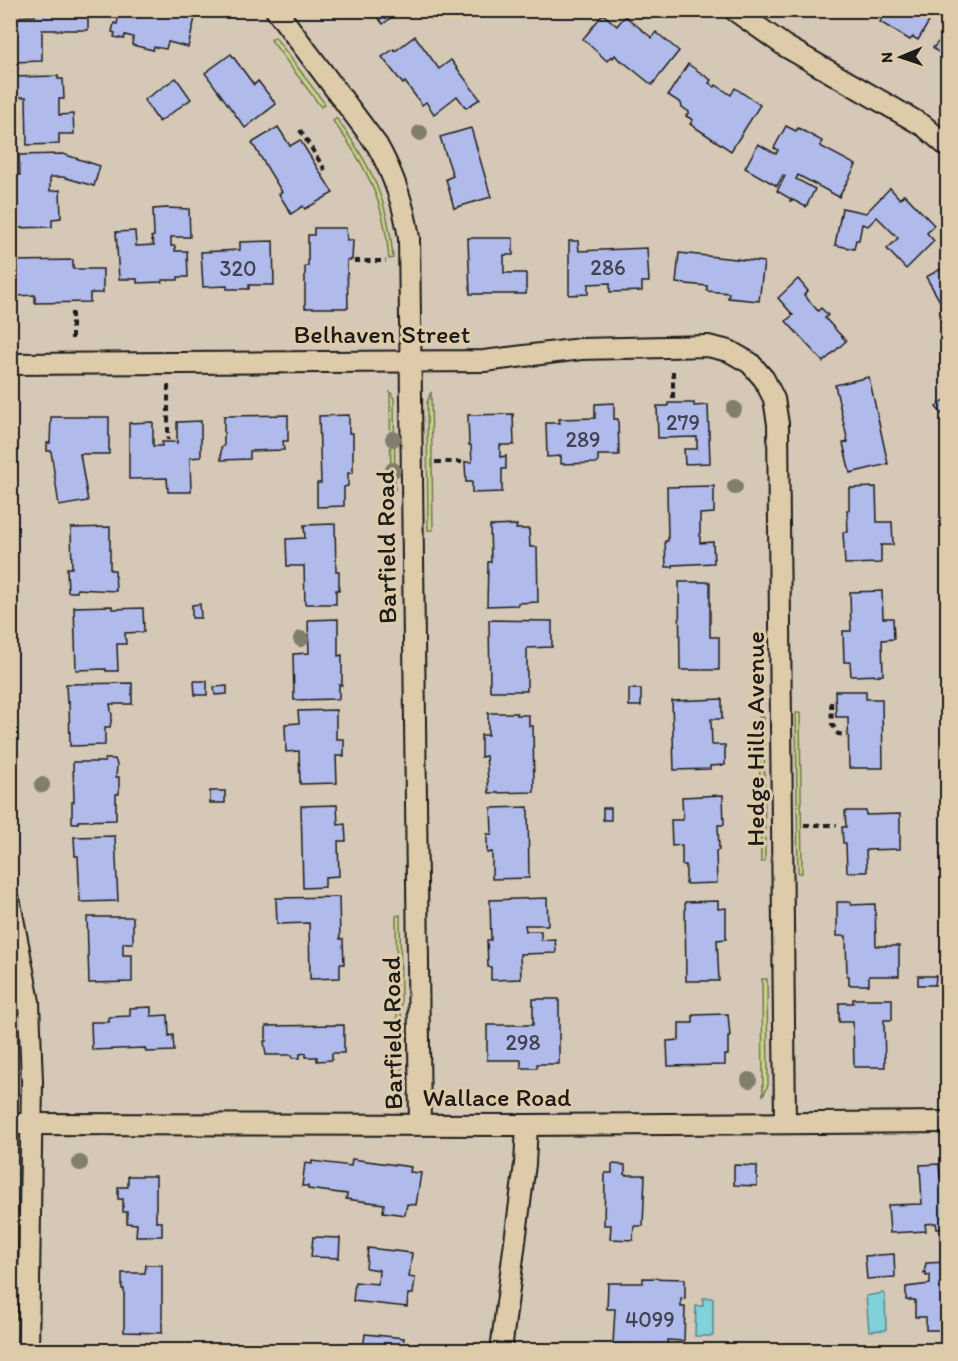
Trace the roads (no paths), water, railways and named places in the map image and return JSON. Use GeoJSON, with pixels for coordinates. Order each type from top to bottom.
{"type":"FeatureCollection","features":[{"type":"Feature","properties":{"kind":"street","name":"Barfield Road"},"geometry":{"type":"LineString","coordinates":[[276,10],[366,128],[389,167],[400,197],[409,238],[420,1124]]}},
{"type":"Feature","properties":{"kind":"street"},"geometry":{"type":"LineString","coordinates":[[734,10],[785,46],[924,126],[948,147]]}},
{"type":"Feature","properties":{"kind":"street","name":"Belhaven Street"},"geometry":{"type":"LineString","coordinates":[[10,364],[501,360],[581,349],[685,346],[708,346],[729,351],[750,363]]}},
{"type":"Feature","properties":{"kind":"street","name":"Hedge Hills Avenue"},"geometry":{"type":"LineString","coordinates":[[750,363],[764,379],[774,399],[777,424],[785,1122]]}},
{"type":"Feature","properties":{"kind":"street"},"geometry":{"type":"LineString","coordinates":[[10,903],[29,1002],[32,1081],[28,1350]]}},
{"type":"Feature","properties":{"kind":"street","name":"Wallace Road"},"geometry":{"type":"LineString","coordinates":[[10,1125],[948,1122]]}},
{"type":"Feature","properties":{"kind":"street"},"geometry":{"type":"LineString","coordinates":[[501,1350],[525,1164],[527,1125]]}},
{"type":"Feature","properties":{"kind":"water"},"geometry":{"type":"Polygon","coordinates":[[[883,1293],[885,1295],[886,1330],[869,1331],[866,1296],[883,1293]]]}},
{"type":"Feature","properties":{"kind":"water"},"geometry":{"type":"Polygon","coordinates":[[[703,1298],[713,1298],[713,1336],[695,1336],[696,1306],[703,1306],[703,1298]]]}}]}
